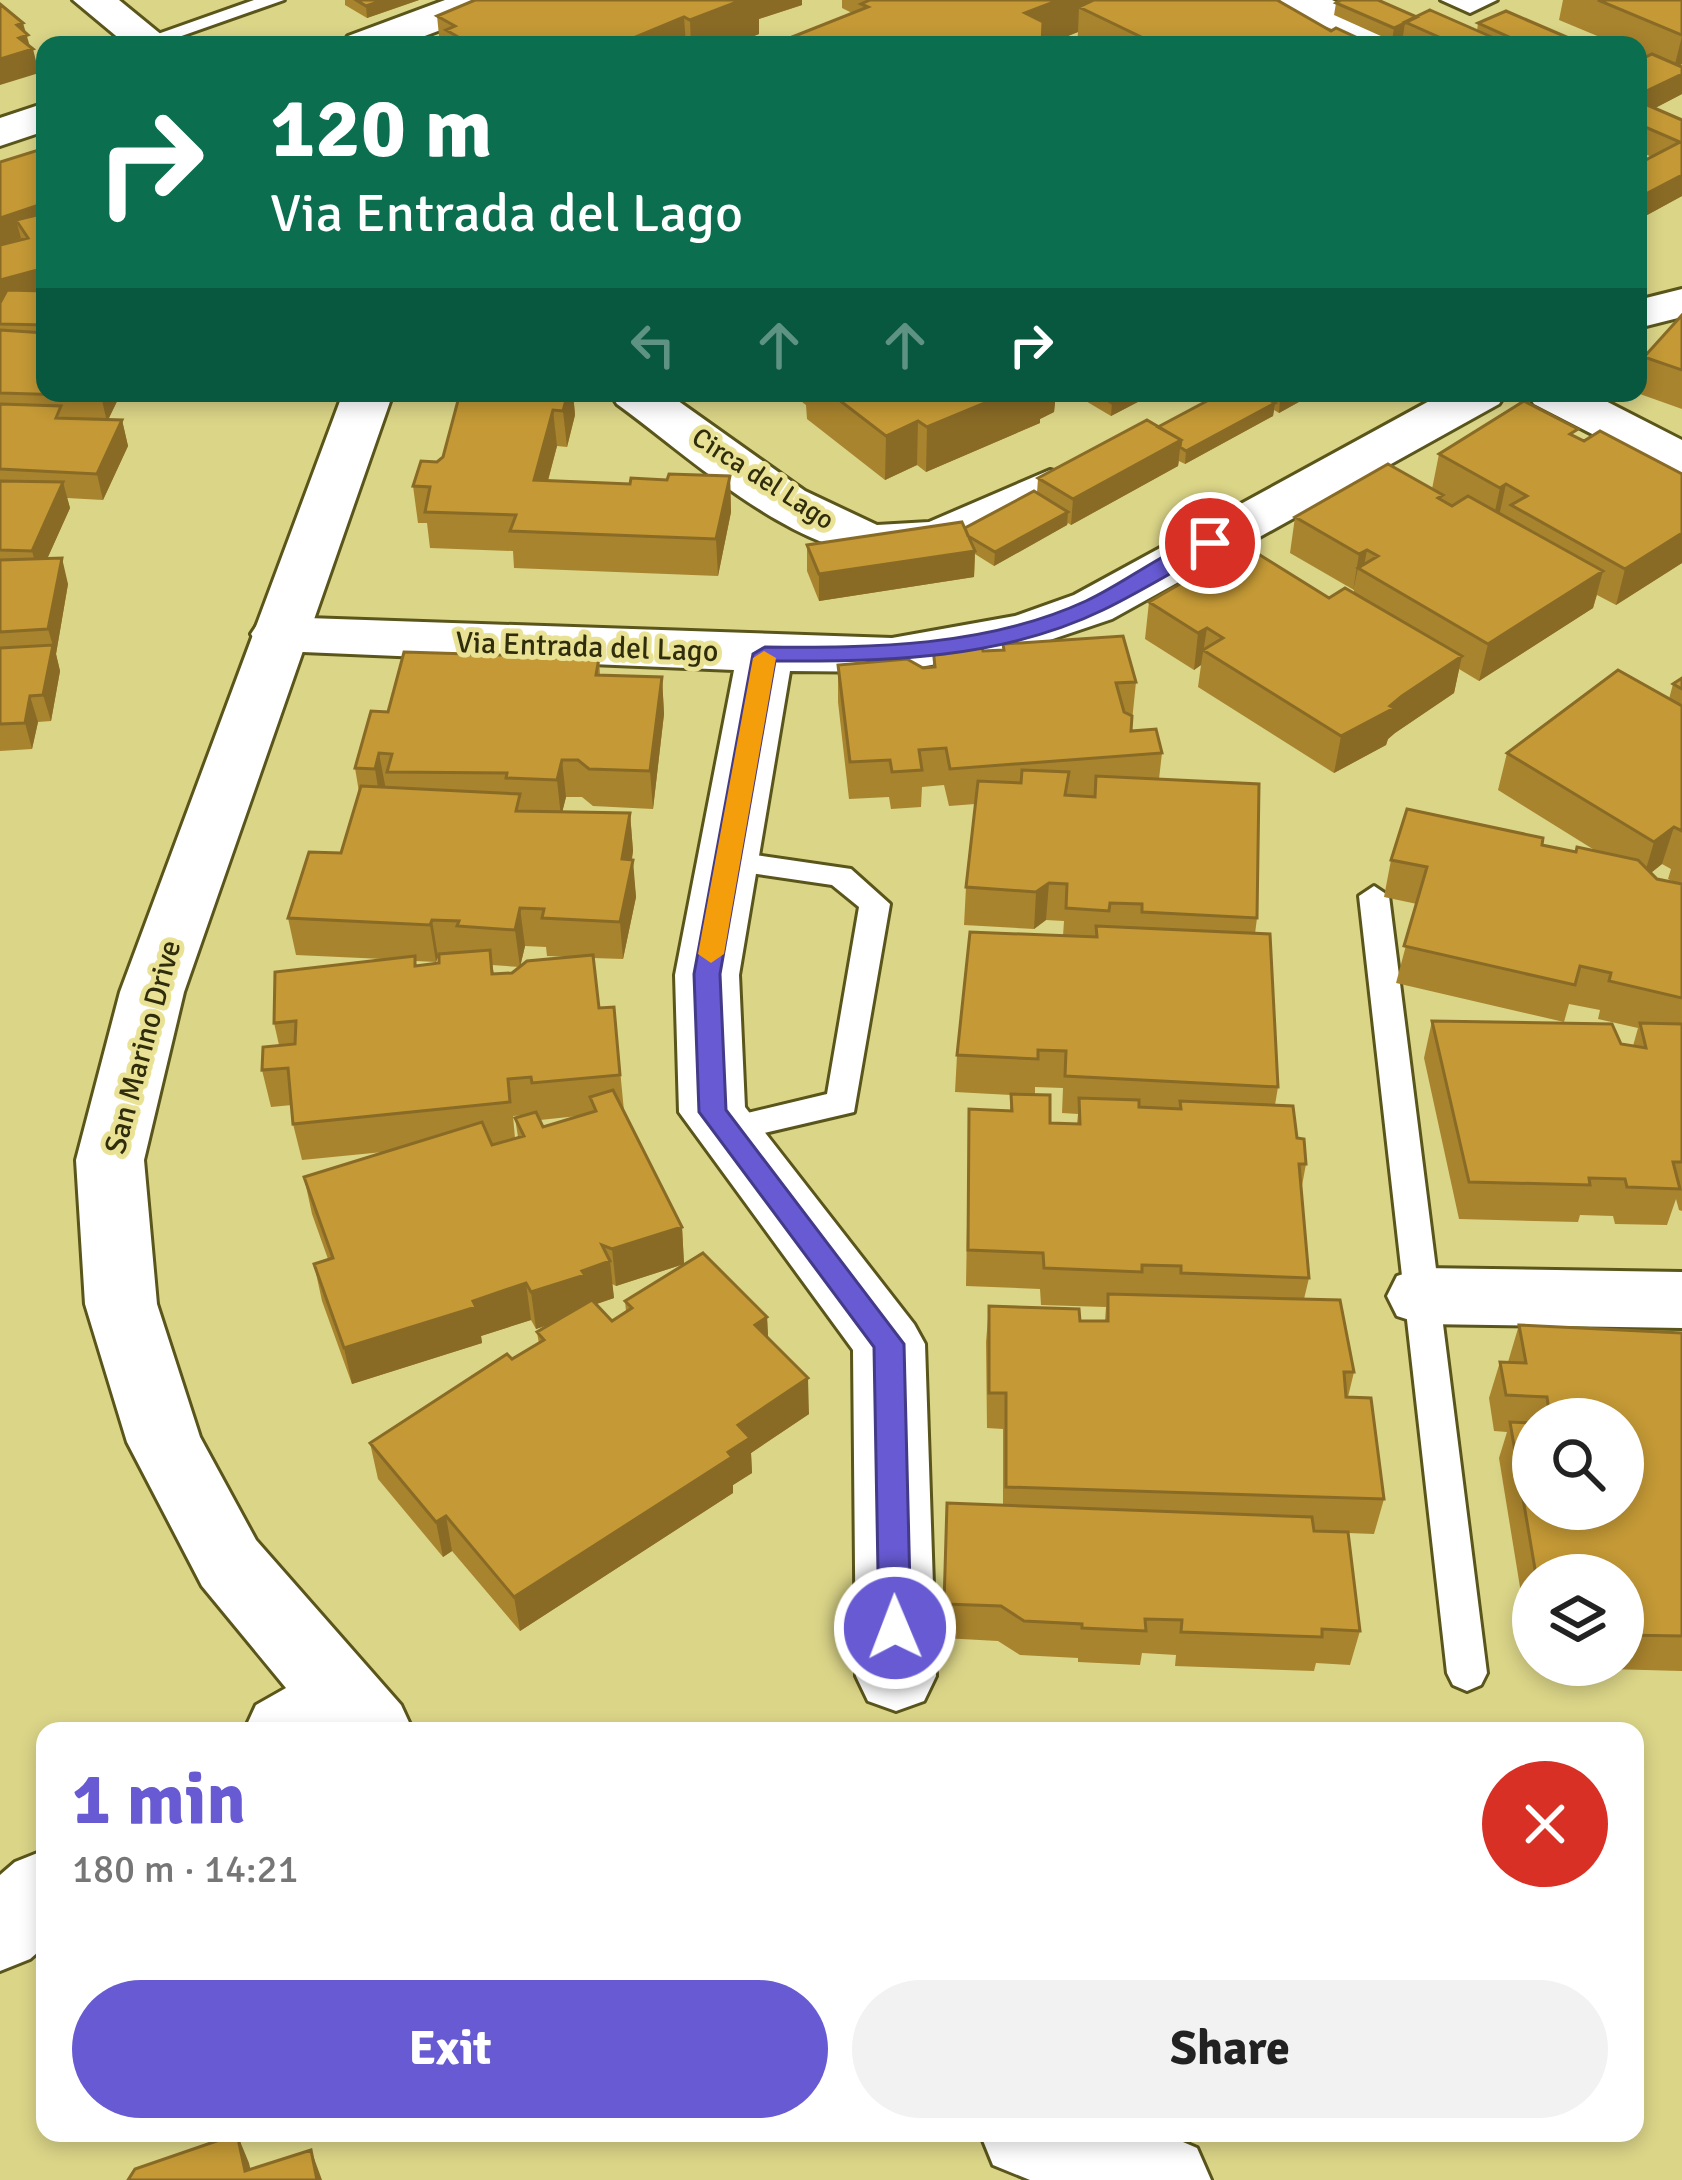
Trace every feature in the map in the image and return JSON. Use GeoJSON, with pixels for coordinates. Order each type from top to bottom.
{"type":"FeatureCollection","features":[{"type":"Feature","properties":{"kind":"street"},"geometry":{"type":"LineString","coordinates":[[93,0],[141,36]]}},
{"type":"Feature","properties":{"kind":"street"},"geometry":{"type":"LineString","coordinates":[[387,36],[482,0]]}},
{"type":"Feature","properties":{"kind":"street"},"geometry":{"type":"LineString","coordinates":[[1303,0],[1373,36]]}},
{"type":"Feature","properties":{"kind":"street"},"geometry":{"type":"LineString","coordinates":[[0,133],[36,119]]}},
{"type":"Feature","properties":{"kind":"street"},"geometry":{"type":"LineString","coordinates":[[1647,312],[1682,303]]}},
{"type":"Feature","properties":{"kind":"street","name":"San Marino Drive"},"geometry":{"type":"LineString","coordinates":[[332,1720],[229,1564],[164,1442],[121,1304],[110,1160],[152,992],[365,402]]}},
{"type":"Feature","properties":{"kind":"street","name":"Circa del Lago"},"geometry":{"type":"LineString","coordinates":[[647,402],[820,522],[874,542],[920,539],[980,523],[1083,469]]}},
{"type":"Feature","properties":{"kind":"street","name":"Via Entrada del Lago"},"geometry":{"type":"LineString","coordinates":[[279,634],[892,655],[1026,631],[1071,615],[1464,402]]}},
{"type":"Feature","properties":{"kind":"street"},"geometry":{"type":"LineString","coordinates":[[1569,402],[1682,460]]}},
{"type":"Feature","properties":{"kind":"street"},"geometry":{"type":"LineString","coordinates":[[765,654],[707,974],[712,1112],[889,1344],[896,1676]]}},
{"type":"Feature","properties":{"kind":"street"},"geometry":{"type":"LineString","coordinates":[[1422,1296],[1682,1300]]}},
{"type":"Feature","properties":{"kind":"street"},"geometry":{"type":"LineString","coordinates":[[0,1930],[36,1898]]}},
{"type":"Feature","properties":{"kind":"street"},"geometry":{"type":"LineString","coordinates":[[1052,2142],[1165,2180]]}},
{"type":"Feature","properties":{"kind":"lane"},"geometry":{"type":"LineString","coordinates":[[170,36],[274,0]]}},
{"type":"Feature","properties":{"kind":"lane"},"geometry":{"type":"LineString","coordinates":[[1451,0],[1471,8],[1487,0]]}},
{"type":"Feature","properties":{"kind":"lane"},"geometry":{"type":"LineString","coordinates":[[726,1130],[842,1103],[875,904],[841,876],[727,861]]}},
{"type":"Feature","properties":{"kind":"lane"},"geometry":{"type":"LineString","coordinates":[[1374,896],[1467,1673]]}},
{"type":"Feature","properties":{"kind":"building"},"geometry":{"type":"Polygon","coordinates":[[[475,0],[742,0],[638,36],[456,36],[446,30],[455,26],[437,16],[475,0]]]}},
{"type":"Feature","properties":{"kind":"building"},"geometry":{"type":"Polygon","coordinates":[[[870,0],[1059,0],[1025,13],[1043,22],[1042,36],[795,36],[868,7],[861,4],[870,0]]]}},
{"type":"Feature","properties":{"kind":"building"},"geometry":{"type":"Polygon","coordinates":[[[1094,0],[1277,0],[1331,31],[1336,28],[1353,36],[1139,36],[1079,7],[1094,0]]]}},
{"type":"Feature","properties":{"kind":"building"},"geometry":{"type":"Polygon","coordinates":[[[1378,0],[1417,17],[1394,28],[1336,3],[1378,0]]]}},
{"type":"Feature","properties":{"kind":"building"},"geometry":{"type":"Polygon","coordinates":[[[1598,0],[1682,0],[1682,35],[1598,0]]]}},
{"type":"Feature","properties":{"kind":"building"},"geometry":{"type":"Polygon","coordinates":[[[0,4],[23,23],[17,25],[28,35],[19,38],[33,49],[0,59],[0,4]]]}},
{"type":"Feature","properties":{"kind":"building"},"geometry":{"type":"Polygon","coordinates":[[[1430,10],[1489,36],[1437,36],[1405,22],[1430,10]]]}},
{"type":"Feature","properties":{"kind":"building"},"geometry":{"type":"Polygon","coordinates":[[[1506,11],[1564,36],[1507,36],[1478,23],[1506,11]]]}},
{"type":"Feature","properties":{"kind":"building"},"geometry":{"type":"Polygon","coordinates":[[[1652,54],[1682,67],[1682,74],[1647,90],[1647,56],[1652,54]]]}},
{"type":"Feature","properties":{"kind":"building"},"geometry":{"type":"Polygon","coordinates":[[[1647,105],[1682,120],[1682,175],[1647,193],[1647,159],[1680,142],[1647,128],[1647,105]]]}},
{"type":"Feature","properties":{"kind":"building"},"geometry":{"type":"Polygon","coordinates":[[[36,151],[36,206],[0,218],[0,162],[36,151]]]}},
{"type":"Feature","properties":{"kind":"building"},"geometry":{"type":"Polygon","coordinates":[[[36,215],[36,270],[0,280],[0,245],[28,238],[16,220],[36,215]]]}},
{"type":"Feature","properties":{"kind":"building"},"geometry":{"type":"Polygon","coordinates":[[[7,290],[36,291],[36,325],[0,324],[0,303],[7,290]]]}},
{"type":"Feature","properties":{"kind":"building"},"geometry":{"type":"Polygon","coordinates":[[[1682,315],[1682,370],[1647,358],[1682,315]]]}},
{"type":"Feature","properties":{"kind":"building"},"geometry":{"type":"Polygon","coordinates":[[[0,330],[36,332],[36,394],[0,393],[0,330]]]}},
{"type":"Feature","properties":{"kind":"building"},"geometry":{"type":"Polygon","coordinates":[[[458,402],[566,402],[563,411],[553,410],[534,480],[630,484],[631,478],[667,480],[669,474],[730,476],[716,539],[510,531],[516,515],[425,512],[430,487],[413,486],[421,461],[437,462],[443,457],[458,402]]]}},
{"type":"Feature","properties":{"kind":"building"},"geometry":{"type":"Polygon","coordinates":[[[842,402],[987,402],[927,427],[918,421],[886,436],[842,402]]]}},
{"type":"Feature","properties":{"kind":"building"},"geometry":{"type":"Polygon","coordinates":[[[1205,402],[1275,403],[1186,451],[1180,447],[1181,440],[1158,427],[1205,402]]]}},
{"type":"Feature","properties":{"kind":"building"},"geometry":{"type":"Polygon","coordinates":[[[1526,402],[1578,429],[1570,434],[1584,441],[1600,431],[1682,474],[1682,533],[1625,569],[1511,505],[1527,496],[1506,484],[1500,488],[1439,454],[1526,402]]]}},
{"type":"Feature","properties":{"kind":"building"},"geometry":{"type":"Polygon","coordinates":[[[0,404],[61,406],[56,418],[122,420],[97,474],[0,469],[0,404]]]}},
{"type":"Feature","properties":{"kind":"building"},"geometry":{"type":"Polygon","coordinates":[[[1147,420],[1181,440],[1073,499],[1038,478],[1147,420]]]}},
{"type":"Feature","properties":{"kind":"building"},"geometry":{"type":"Polygon","coordinates":[[[1388,464],[1443,495],[1438,498],[1452,506],[1468,496],[1603,571],[1488,644],[1358,568],[1378,556],[1367,550],[1359,554],[1295,517],[1388,464]]]}},
{"type":"Feature","properties":{"kind":"building"},"geometry":{"type":"Polygon","coordinates":[[[0,481],[63,482],[32,551],[0,550],[0,481]]]}},
{"type":"Feature","properties":{"kind":"building"},"geometry":{"type":"Polygon","coordinates":[[[1034,491],[1068,512],[995,552],[968,536],[965,528],[1034,491]]]}},
{"type":"Feature","properties":{"kind":"building"},"geometry":{"type":"Polygon","coordinates":[[[962,522],[975,551],[819,574],[807,545],[962,522]]]}},
{"type":"Feature","properties":{"kind":"building"},"geometry":{"type":"Polygon","coordinates":[[[1255,552],[1329,598],[1345,588],[1462,656],[1402,696],[1390,706],[1394,708],[1341,736],[1203,650],[1223,638],[1207,628],[1198,633],[1149,602],[1204,570],[1214,576],[1255,552]]]}},
{"type":"Feature","properties":{"kind":"building"},"geometry":{"type":"Polygon","coordinates":[[[62,558],[48,629],[0,632],[0,560],[62,558]]]}},
{"type":"Feature","properties":{"kind":"building"},"geometry":{"type":"Polygon","coordinates":[[[1123,636],[1136,682],[1116,683],[1124,712],[1132,716],[1131,731],[1156,729],[1162,753],[950,769],[946,748],[919,750],[922,770],[892,772],[890,760],[850,762],[838,665],[907,659],[923,668],[935,667],[933,648],[981,644],[983,651],[1004,650],[1003,644],[1123,636]]]}},
{"type":"Feature","properties":{"kind":"building"},"geometry":{"type":"Polygon","coordinates":[[[53,645],[43,695],[30,696],[25,723],[0,724],[0,648],[53,645]]]}},
{"type":"Feature","properties":{"kind":"building"},"geometry":{"type":"Polygon","coordinates":[[[404,652],[599,658],[596,675],[662,677],[650,771],[589,769],[578,760],[562,760],[557,780],[506,778],[507,773],[387,772],[392,754],[379,753],[375,769],[355,768],[371,711],[388,712],[404,652]]]}},
{"type":"Feature","properties":{"kind":"building"},"geometry":{"type":"Polygon","coordinates":[[[1618,670],[1682,706],[1682,831],[1674,827],[1654,842],[1507,753],[1618,670]]]}},
{"type":"Feature","properties":{"kind":"building"},"geometry":{"type":"Polygon","coordinates":[[[1022,770],[1069,772],[1065,795],[1095,797],[1096,776],[1259,784],[1257,918],[1142,912],[1142,904],[1110,903],[1109,911],[1066,908],[1067,884],[1049,883],[1036,892],[966,887],[978,781],[1021,783],[1022,770]]]}},
{"type":"Feature","properties":{"kind":"building"},"geometry":{"type":"Polygon","coordinates":[[[361,786],[520,794],[516,811],[630,813],[622,859],[633,860],[620,922],[542,918],[544,909],[520,908],[515,930],[457,926],[459,921],[432,920],[430,925],[288,918],[309,852],[341,853],[361,786]]]}},
{"type":"Feature","properties":{"kind":"building"},"geometry":{"type":"Polygon","coordinates":[[[1407,809],[1543,838],[1542,845],[1638,860],[1657,879],[1682,884],[1682,998],[1609,981],[1611,973],[1580,966],[1575,985],[1404,946],[1427,867],[1391,860],[1407,809]]]}},
{"type":"Feature","properties":{"kind":"building"},"geometry":{"type":"Polygon","coordinates":[[[1096,926],[1270,934],[1278,1087],[1065,1076],[1066,1051],[1038,1050],[1038,1059],[957,1055],[970,932],[1097,937],[1096,926]]]}},
{"type":"Feature","properties":{"kind":"building"},"geometry":{"type":"Polygon","coordinates":[[[490,950],[492,974],[512,973],[527,961],[593,955],[599,1008],[614,1007],[620,1075],[532,1083],[531,1077],[508,1079],[510,1102],[293,1124],[288,1068],[262,1070],[263,1047],[295,1044],[296,1021],[274,1023],[275,972],[415,956],[415,966],[439,963],[439,954],[490,950]]]}},
{"type":"Feature","properties":{"kind":"building"},"geometry":{"type":"Polygon","coordinates":[[[1432,1021],[1612,1024],[1621,1044],[1646,1048],[1640,1023],[1682,1024],[1682,1162],[1673,1162],[1680,1189],[1627,1187],[1625,1179],[1589,1178],[1590,1185],[1469,1182],[1432,1021]]]}},
{"type":"Feature","properties":{"kind":"building"},"geometry":{"type":"Polygon","coordinates":[[[613,1090],[682,1227],[612,1249],[602,1245],[610,1261],[582,1271],[585,1275],[531,1292],[526,1283],[473,1301],[476,1307],[344,1348],[314,1264],[333,1258],[304,1177],[482,1122],[492,1145],[524,1136],[515,1118],[536,1112],[543,1127],[596,1111],[590,1097],[613,1090]]]}},
{"type":"Feature","properties":{"kind":"building"},"geometry":{"type":"Polygon","coordinates":[[[1011,1094],[1050,1095],[1050,1123],[1080,1124],[1079,1098],[1139,1100],[1139,1107],[1181,1109],[1180,1101],[1293,1106],[1297,1138],[1304,1139],[1306,1164],[1299,1164],[1309,1278],[1181,1273],[1181,1266],[1142,1265],[1142,1272],[1044,1268],[1043,1253],[968,1250],[969,1109],[1012,1111],[1011,1094]]]}},
{"type":"Feature","properties":{"kind":"building"},"geometry":{"type":"Polygon","coordinates":[[[703,1253],[767,1317],[755,1325],[808,1378],[738,1425],[750,1438],[728,1452],[732,1457],[514,1597],[446,1516],[436,1522],[370,1443],[507,1354],[512,1359],[544,1340],[537,1332],[592,1300],[612,1321],[632,1308],[625,1301],[703,1253]]]}},
{"type":"Feature","properties":{"kind":"building"},"geometry":{"type":"Polygon","coordinates":[[[1108,1294],[1340,1300],[1354,1372],[1344,1372],[1346,1397],[1371,1398],[1384,1499],[1006,1487],[1006,1393],[989,1393],[989,1306],[1079,1309],[1080,1321],[1108,1321],[1108,1294]]]}},
{"type":"Feature","properties":{"kind":"building"},"geometry":{"type":"Polygon","coordinates":[[[1519,1325],[1682,1333],[1682,1636],[1644,1635],[1644,1554],[1532,1554],[1528,1530],[1644,1530],[1644,1398],[1506,1395],[1500,1362],[1526,1363],[1519,1325]]]}},
{"type":"Feature","properties":{"kind":"building"},"geometry":{"type":"Polygon","coordinates":[[[947,1503],[1312,1517],[1314,1531],[1348,1532],[1360,1631],[1322,1629],[1322,1637],[1181,1632],[1182,1620],[1145,1619],[1146,1631],[1082,1628],[1082,1624],[1024,1621],[1001,1606],[944,1604],[947,1503]]]}},
{"type":"Feature","properties":{"kind":"building"},"geometry":{"type":"Polygon","coordinates":[[[214,2142],[239,2142],[245,2171],[311,2150],[317,2180],[128,2180],[135,2169],[214,2142]]]}},
{"type":"Feature","properties":{"kind":"slow traffic"},"geometry":{"type":"LineString","coordinates":[[711,954],[764,658]]}},
{"type":"Feature","properties":{"kind":"route"},"geometry":{"type":"LineString","coordinates":[[895,1628],[889,1344],[712,1112],[707,974],[765,654],[892,655],[1026,631],[1093,607],[1210,543]]}}]}
